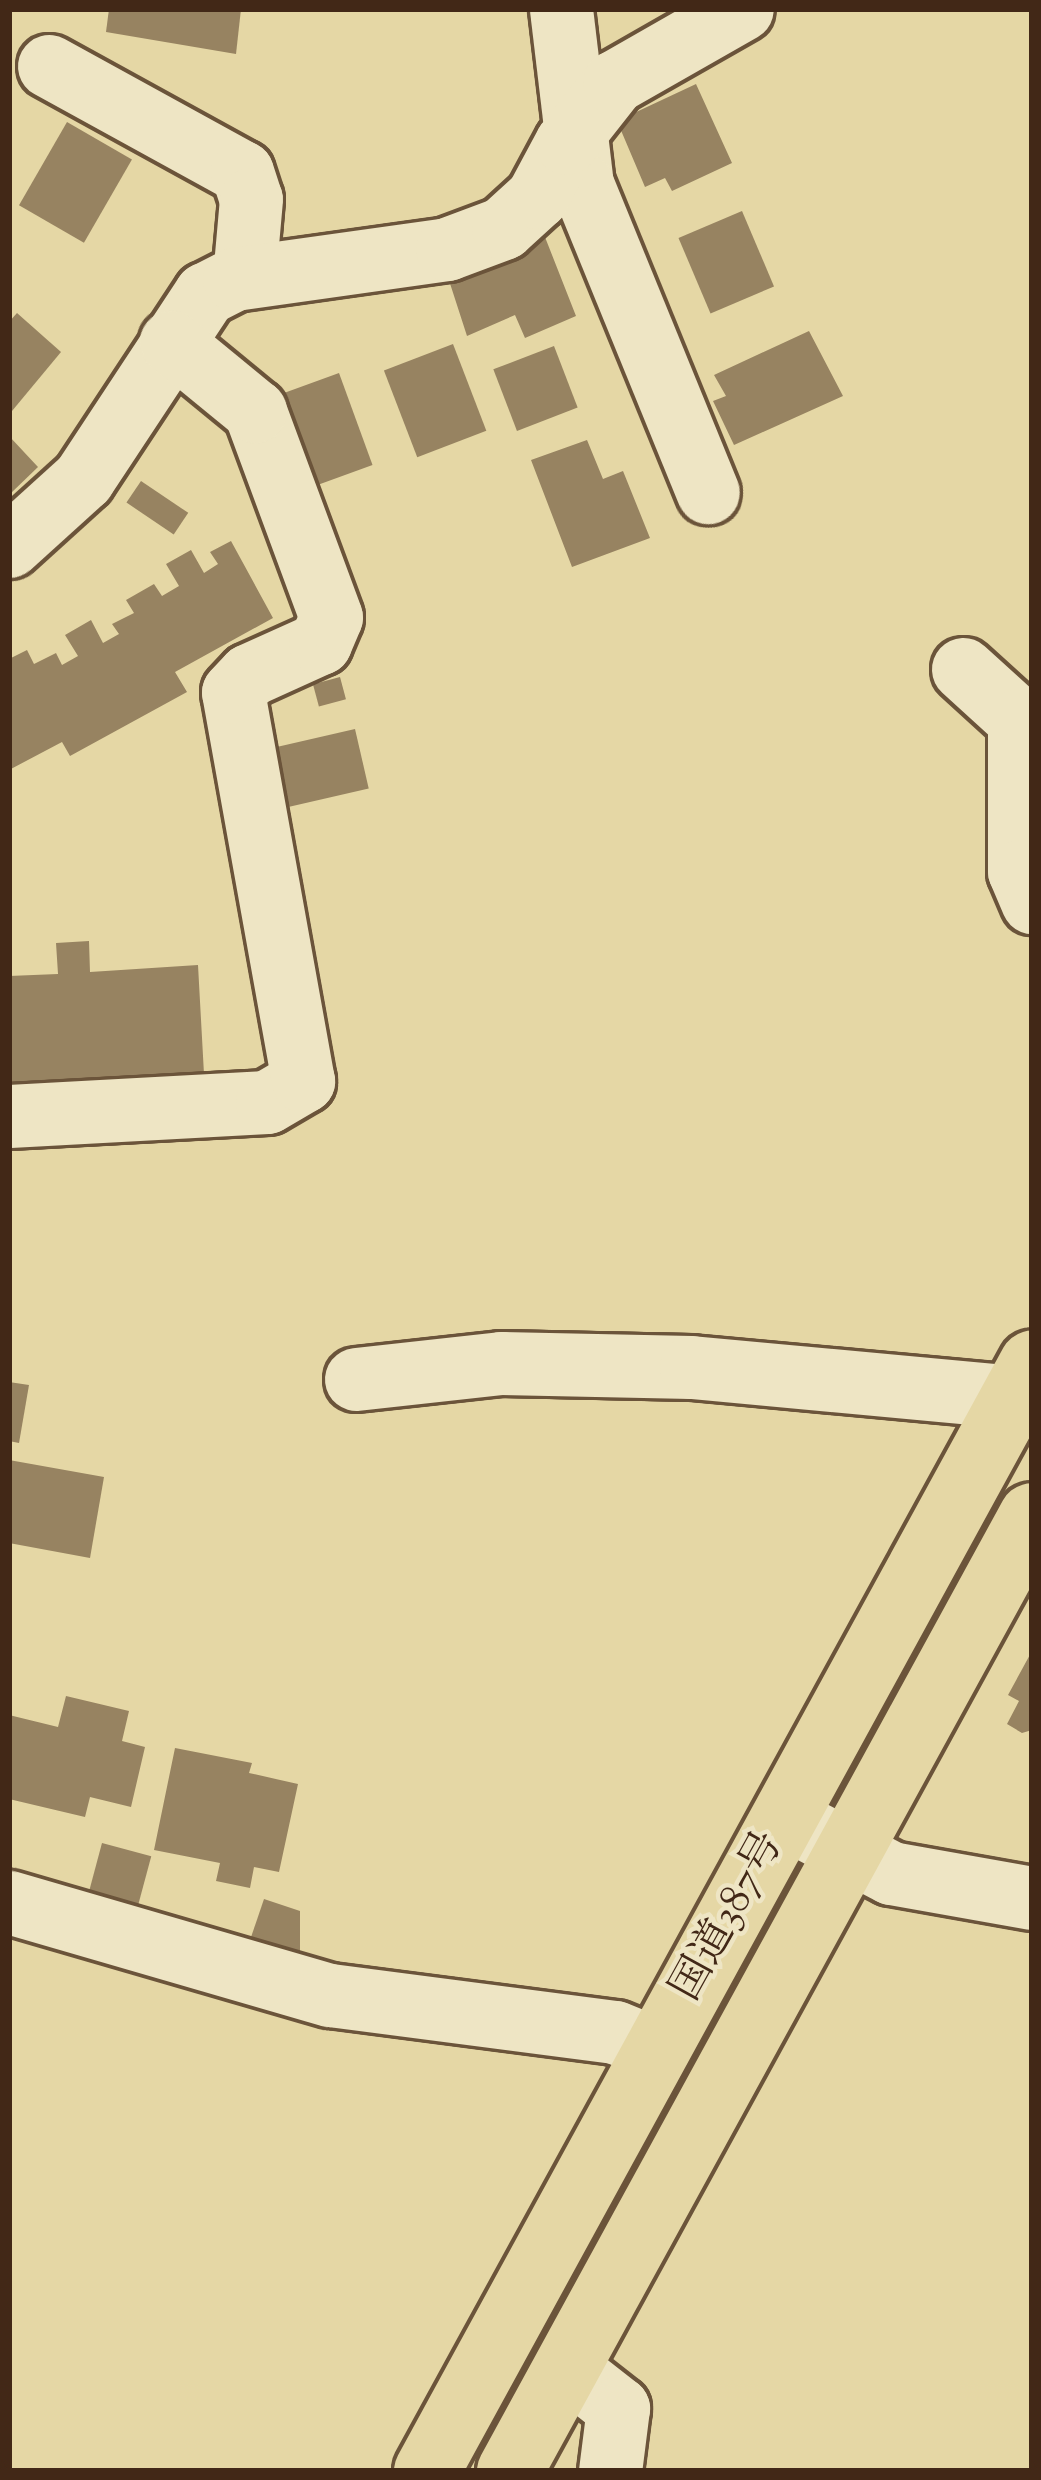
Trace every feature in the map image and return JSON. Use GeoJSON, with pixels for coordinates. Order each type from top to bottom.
{"type":"FeatureCollection","features":[{"type":"Feature","properties":{"kind":"highway","name":"国道387号"},"geometry":{"type":"LineString","coordinates":[[427,2471],[1023,1380]]}},
{"type":"Feature","properties":{"kind":"highway","name":"国道387号"},"geometry":{"type":"LineString","coordinates":[[511,2471],[1032,1516]]}},
{"type":"Feature","properties":{"kind":"street"},"geometry":{"type":"LineString","coordinates":[[561,9],[572,135],[616,281],[709,493]]}},
{"type":"Feature","properties":{"kind":"street"},"geometry":{"type":"LineString","coordinates":[[9,546],[82,479],[206,294],[244,277],[469,244],[522,214],[572,135],[614,82],[742,9]]}},
{"type":"Feature","properties":{"kind":"street"},"geometry":{"type":"LineString","coordinates":[[49,66],[242,172],[251,199],[244,277]]}},
{"type":"Feature","properties":{"kind":"street"},"geometry":{"type":"LineString","coordinates":[[9,1116],[267,1102],[303,1081],[233,692],[249,675],[320,643],[331,617],[255,411],[171,342]]}},
{"type":"Feature","properties":{"kind":"street"},"geometry":{"type":"LineString","coordinates":[[962,669],[1019,720],[1018,871],[1032,902]]}},
{"type":"Feature","properties":{"kind":"street"},"geometry":{"type":"LineString","coordinates":[[356,1379],[501,1363],[1023,1380]]}},
{"type":"Feature","properties":{"kind":"street"},"geometry":{"type":"LineString","coordinates":[[784,1816],[904,1877],[1032,1898]]}},
{"type":"Feature","properties":{"kind":"street"},"geometry":{"type":"LineString","coordinates":[[9,1901],[345,1999],[604,2030],[657,2049]]}},
{"type":"Feature","properties":{"kind":"street"},"geometry":{"type":"LineString","coordinates":[[567,2368],[618,2408],[610,2471]]}},
{"type":"Feature","properties":{"kind":"building"},"geometry":{"type":"Polygon","coordinates":[[[109,9],[241,9],[236,54],[106,32],[109,9]]]}},
{"type":"Feature","properties":{"kind":"building"},"geometry":{"type":"Polygon","coordinates":[[[696,84],[732,163],[672,191],[665,178],[645,187],[617,121],[696,84]]]}},
{"type":"Feature","properties":{"kind":"building"},"geometry":{"type":"Polygon","coordinates":[[[67,122],[132,160],[84,243],[19,205],[67,122]]]}},
{"type":"Feature","properties":{"kind":"building"},"geometry":{"type":"Polygon","coordinates":[[[742,211],[774,286],[711,313],[678,238],[742,211]]]}},
{"type":"Feature","properties":{"kind":"building"},"geometry":{"type":"Polygon","coordinates":[[[543,232],[576,316],[525,338],[515,315],[467,336],[445,268],[543,232]]]}},
{"type":"Feature","properties":{"kind":"building"},"geometry":{"type":"Polygon","coordinates":[[[17,313],[61,352],[12,411],[9,322],[17,313]]]}},
{"type":"Feature","properties":{"kind":"building"},"geometry":{"type":"Polygon","coordinates":[[[809,331],[843,396],[734,445],[713,401],[726,396],[714,375],[809,331]]]}},
{"type":"Feature","properties":{"kind":"building"},"geometry":{"type":"Polygon","coordinates":[[[453,344],[486,431],[417,457],[384,371],[453,344]]]}},
{"type":"Feature","properties":{"kind":"building"},"geometry":{"type":"Polygon","coordinates":[[[554,346],[578,408],[517,431],[493,369],[554,346]]]}},
{"type":"Feature","properties":{"kind":"building"},"geometry":{"type":"Polygon","coordinates":[[[339,373],[373,465],[316,486],[283,394],[339,373]]]}},
{"type":"Feature","properties":{"kind":"building"},"geometry":{"type":"Polygon","coordinates":[[[9,436],[38,467],[9,495],[9,436]]]}},
{"type":"Feature","properties":{"kind":"building"},"geometry":{"type":"Polygon","coordinates":[[[587,440],[603,479],[623,471],[650,538],[572,567],[531,460],[587,440]]]}},
{"type":"Feature","properties":{"kind":"building"},"geometry":{"type":"Polygon","coordinates":[[[141,481],[188,513],[174,534],[126,503],[141,481]]]}},
{"type":"Feature","properties":{"kind":"building"},"geometry":{"type":"Polygon","coordinates":[[[231,541],[273,618],[175,672],[187,692],[70,756],[62,742],[9,770],[9,659],[27,650],[34,664],[56,653],[62,665],[78,656],[65,635],[91,620],[103,643],[119,634],[112,624],[134,613],[126,600],[154,584],[162,596],[179,586],[166,564],[191,550],[204,573],[218,564],[210,552],[231,541]]]}},
{"type":"Feature","properties":{"kind":"building"},"geometry":{"type":"Polygon","coordinates":[[[340,677],[346,699],[319,706],[313,684],[340,677]]]}},
{"type":"Feature","properties":{"kind":"building"},"geometry":{"type":"Polygon","coordinates":[[[355,729],[369,788],[284,808],[270,749],[355,729]]]}},
{"type":"Feature","properties":{"kind":"building"},"geometry":{"type":"Polygon","coordinates":[[[89,941],[90,972],[198,965],[204,1074],[9,1083],[9,976],[58,974],[56,943],[89,941]]]}},
{"type":"Feature","properties":{"kind":"building"},"geometry":{"type":"Polygon","coordinates":[[[9,1382],[29,1385],[19,1443],[9,1441],[9,1382]]]}},
{"type":"Feature","properties":{"kind":"building"},"geometry":{"type":"Polygon","coordinates":[[[9,1460],[104,1477],[90,1558],[9,1543],[9,1460]]]}},
{"type":"Feature","properties":{"kind":"building"},"geometry":{"type":"Polygon","coordinates":[[[1032,1651],[1032,1730],[1022,1733],[1007,1724],[1019,1701],[1008,1695],[1032,1651]]]}},
{"type":"Feature","properties":{"kind":"building"},"geometry":{"type":"Polygon","coordinates":[[[66,1696],[129,1711],[122,1741],[145,1747],[131,1807],[90,1797],[85,1817],[9,1799],[9,1715],[58,1727],[66,1696]]]}},
{"type":"Feature","properties":{"kind":"building"},"geometry":{"type":"Polygon","coordinates":[[[175,1748],[252,1763],[249,1773],[298,1784],[279,1872],[254,1867],[250,1888],[216,1881],[220,1863],[154,1850],[175,1748]]]}},
{"type":"Feature","properties":{"kind":"building"},"geometry":{"type":"Polygon","coordinates":[[[102,1843],[151,1856],[137,1908],[88,1895],[102,1843]]]}},
{"type":"Feature","properties":{"kind":"building"},"geometry":{"type":"Polygon","coordinates":[[[264,1899],[300,1911],[300,1963],[248,1946],[264,1899]]]}}]}
